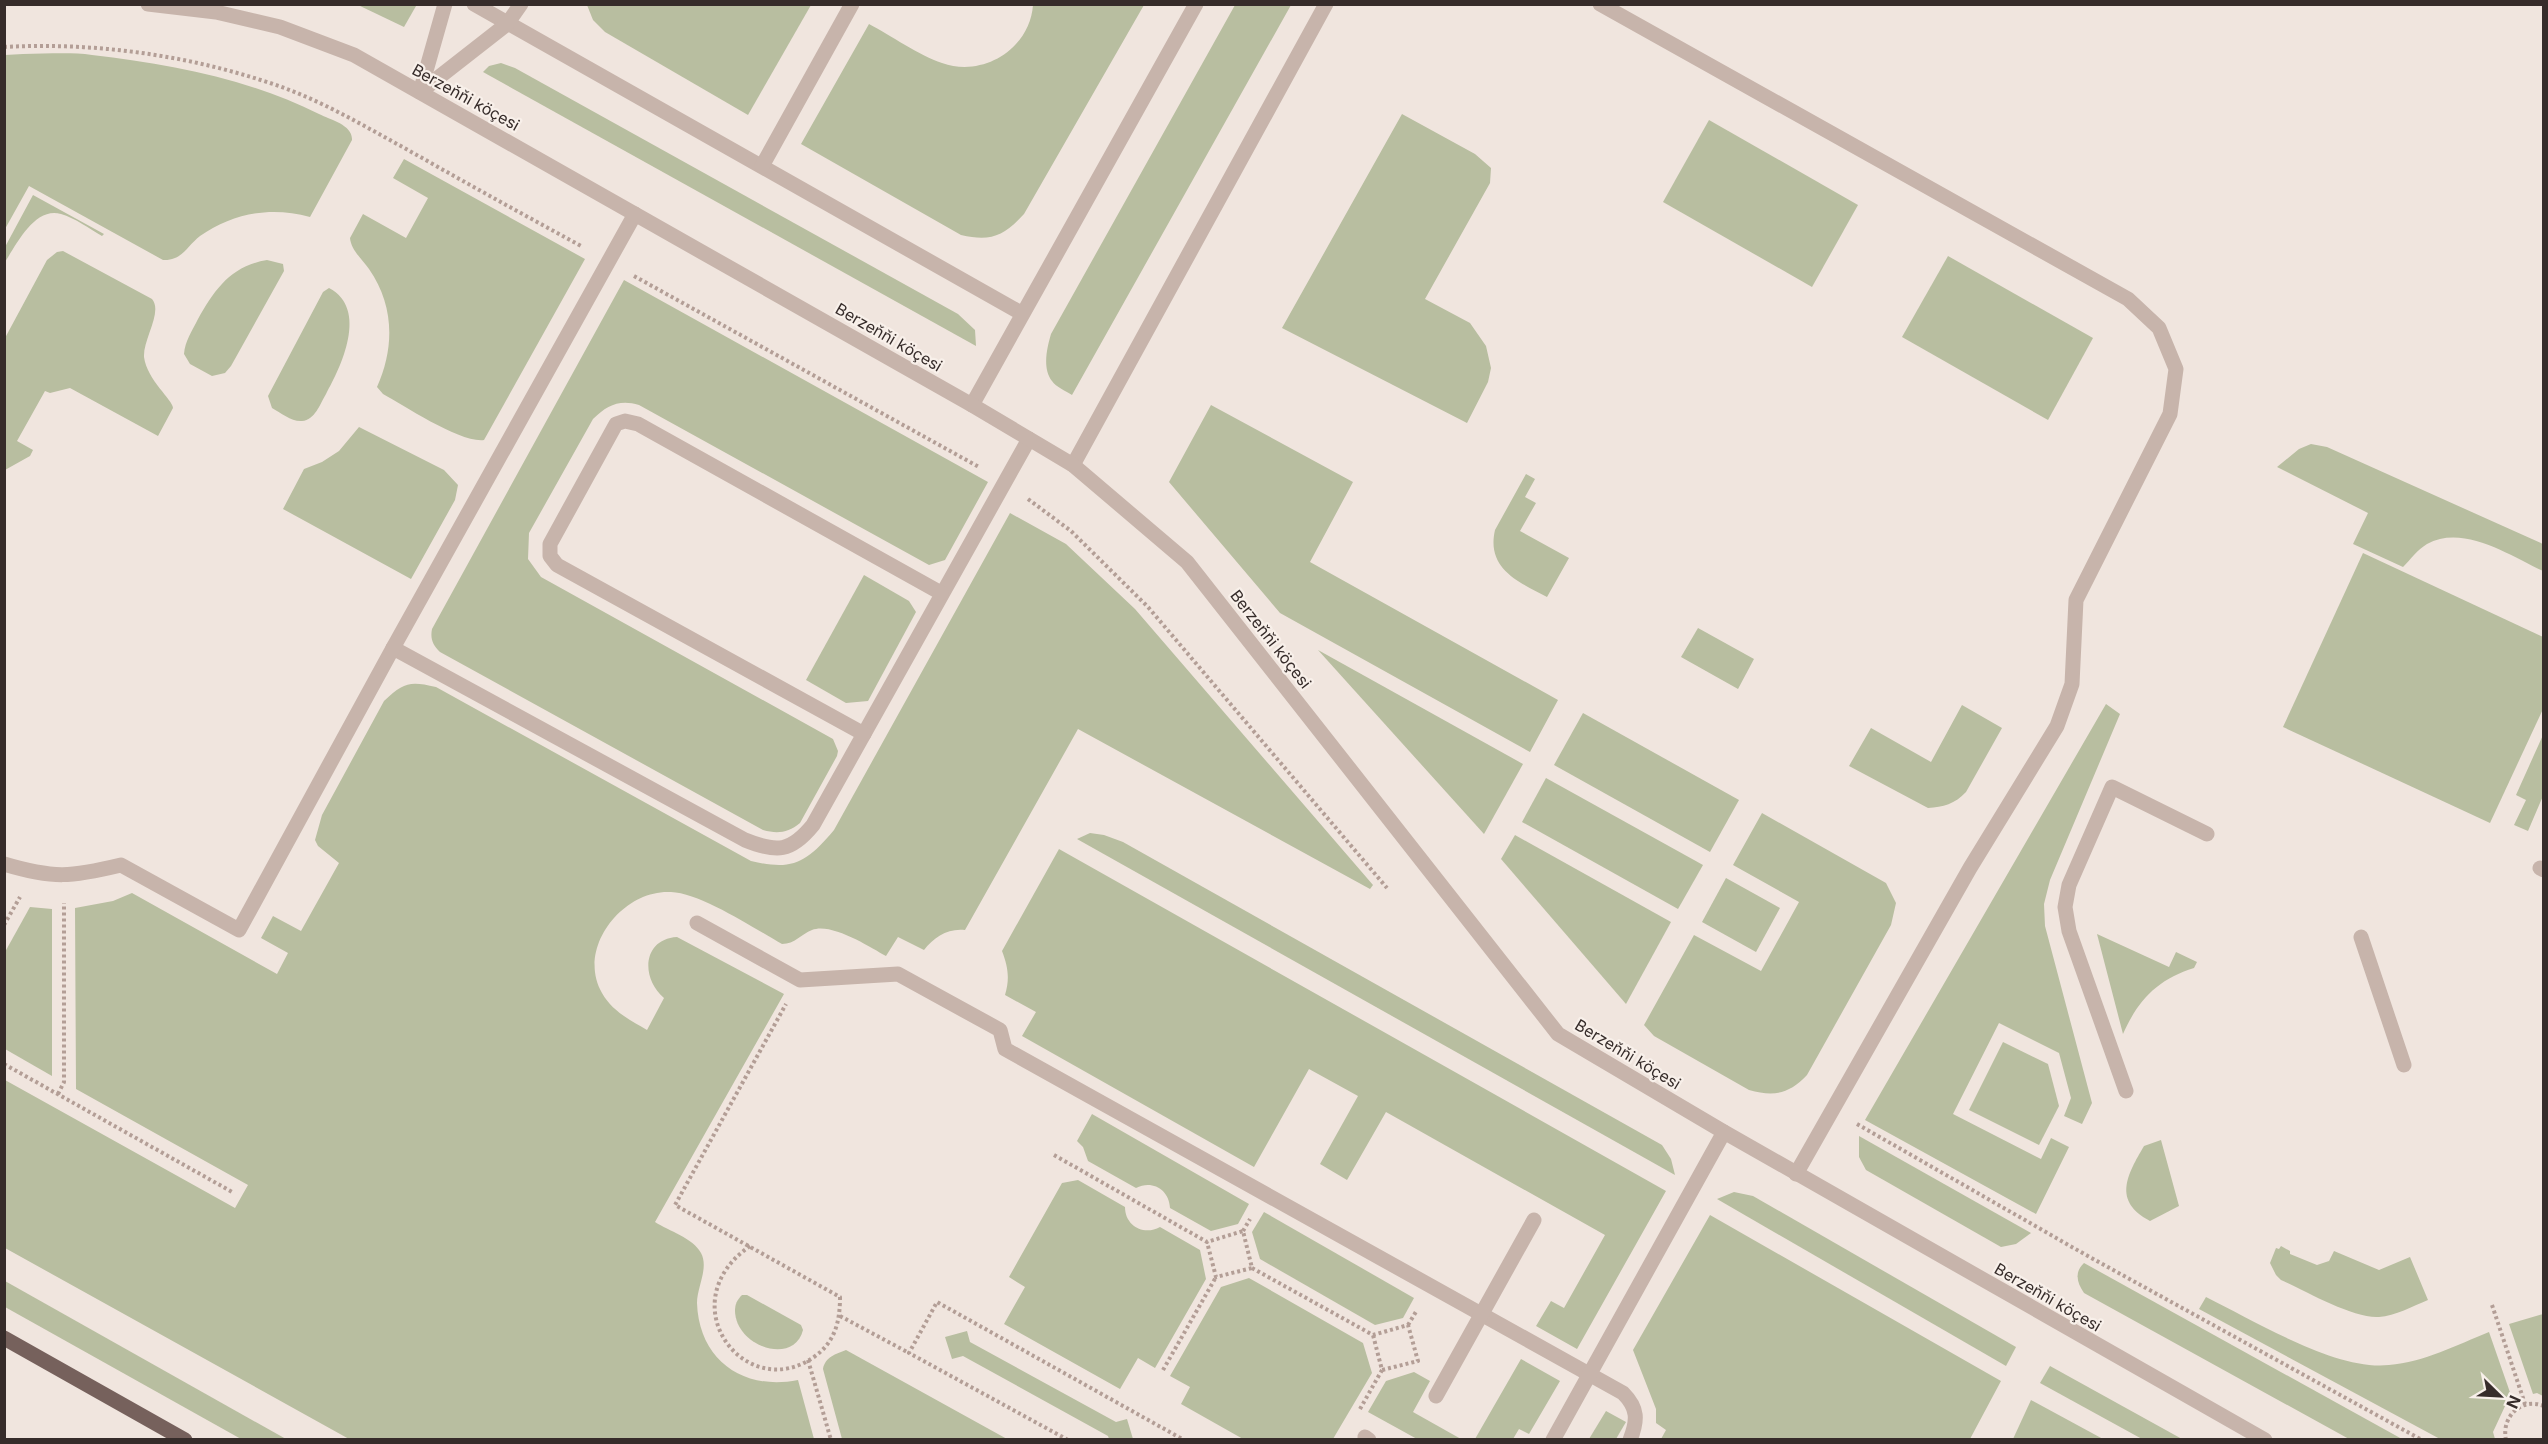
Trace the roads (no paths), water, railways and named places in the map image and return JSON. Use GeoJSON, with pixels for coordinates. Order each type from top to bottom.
{"type":"FeatureCollection","features":[{"type":"Feature","properties":{"kind":"main road"},"geometry":{"type":"LineString","coordinates":[[4,1338],[185,1440]]}},
{"type":"Feature","properties":{"kind":"street","name":"Berzeňňi köçesi"},"geometry":{"type":"LineString","coordinates":[[148,4],[216,12],[280,27],[354,56],[972,405],[1073,465],[1187,562],[1558,1034],[1796,1174],[2265,1440]]}},
{"type":"Feature","properties":{"kind":"street"},"geometry":{"type":"LineString","coordinates":[[420,92],[445,4]]}},
{"type":"Feature","properties":{"kind":"street"},"geometry":{"type":"LineString","coordinates":[[474,4],[1022,313]]}},
{"type":"Feature","properties":{"kind":"street"},"geometry":{"type":"LineString","coordinates":[[420,92],[507,24],[521,4]]}},
{"type":"Feature","properties":{"kind":"street"},"geometry":{"type":"LineString","coordinates":[[762,166],[852,4]]}},
{"type":"Feature","properties":{"kind":"street"},"geometry":{"type":"LineString","coordinates":[[972,405],[1196,4]]}},
{"type":"Feature","properties":{"kind":"street"},"geometry":{"type":"LineString","coordinates":[[1073,465],[1326,4]]}},
{"type":"Feature","properties":{"kind":"street"},"geometry":{"type":"LineString","coordinates":[[1600,4],[2128,299],[2159,328],[2176,369],[2169,414],[2076,600],[2072,684],[2057,726],[1970,868],[1796,1174]]}},
{"type":"Feature","properties":{"kind":"street"},"geometry":{"type":"LineString","coordinates":[[4,864],[39,875],[77,876],[121,865],[239,930],[635,214]]}},
{"type":"Feature","properties":{"kind":"street"},"geometry":{"type":"LineString","coordinates":[[864,734],[557,565],[550,556],[550,544],[616,424],[625,421],[638,424],[941,593]]}},
{"type":"Feature","properties":{"kind":"street"},"geometry":{"type":"LineString","coordinates":[[393,648],[745,840],[776,850],[789,846],[813,825],[1029,439]]}},
{"type":"Feature","properties":{"kind":"street"},"geometry":{"type":"LineString","coordinates":[[2126,1091],[2069,931],[2066,907],[2069,885],[2112,787],[2207,834]]}},
{"type":"Feature","properties":{"kind":"street"},"geometry":{"type":"LineString","coordinates":[[697,922],[800,980],[898,974],[1000,1030],[1005,1049],[1623,1393],[1632,1402],[1636,1412],[1636,1425],[1630,1440]]}},
{"type":"Feature","properties":{"kind":"street"},"geometry":{"type":"LineString","coordinates":[[2361,937],[2404,1065]]}},
{"type":"Feature","properties":{"kind":"street"},"geometry":{"type":"LineString","coordinates":[[1553,1440],[1724,1132]]}},
{"type":"Feature","properties":{"kind":"street"},"geometry":{"type":"LineString","coordinates":[[1436,1396],[1534,1220]]}}]}
